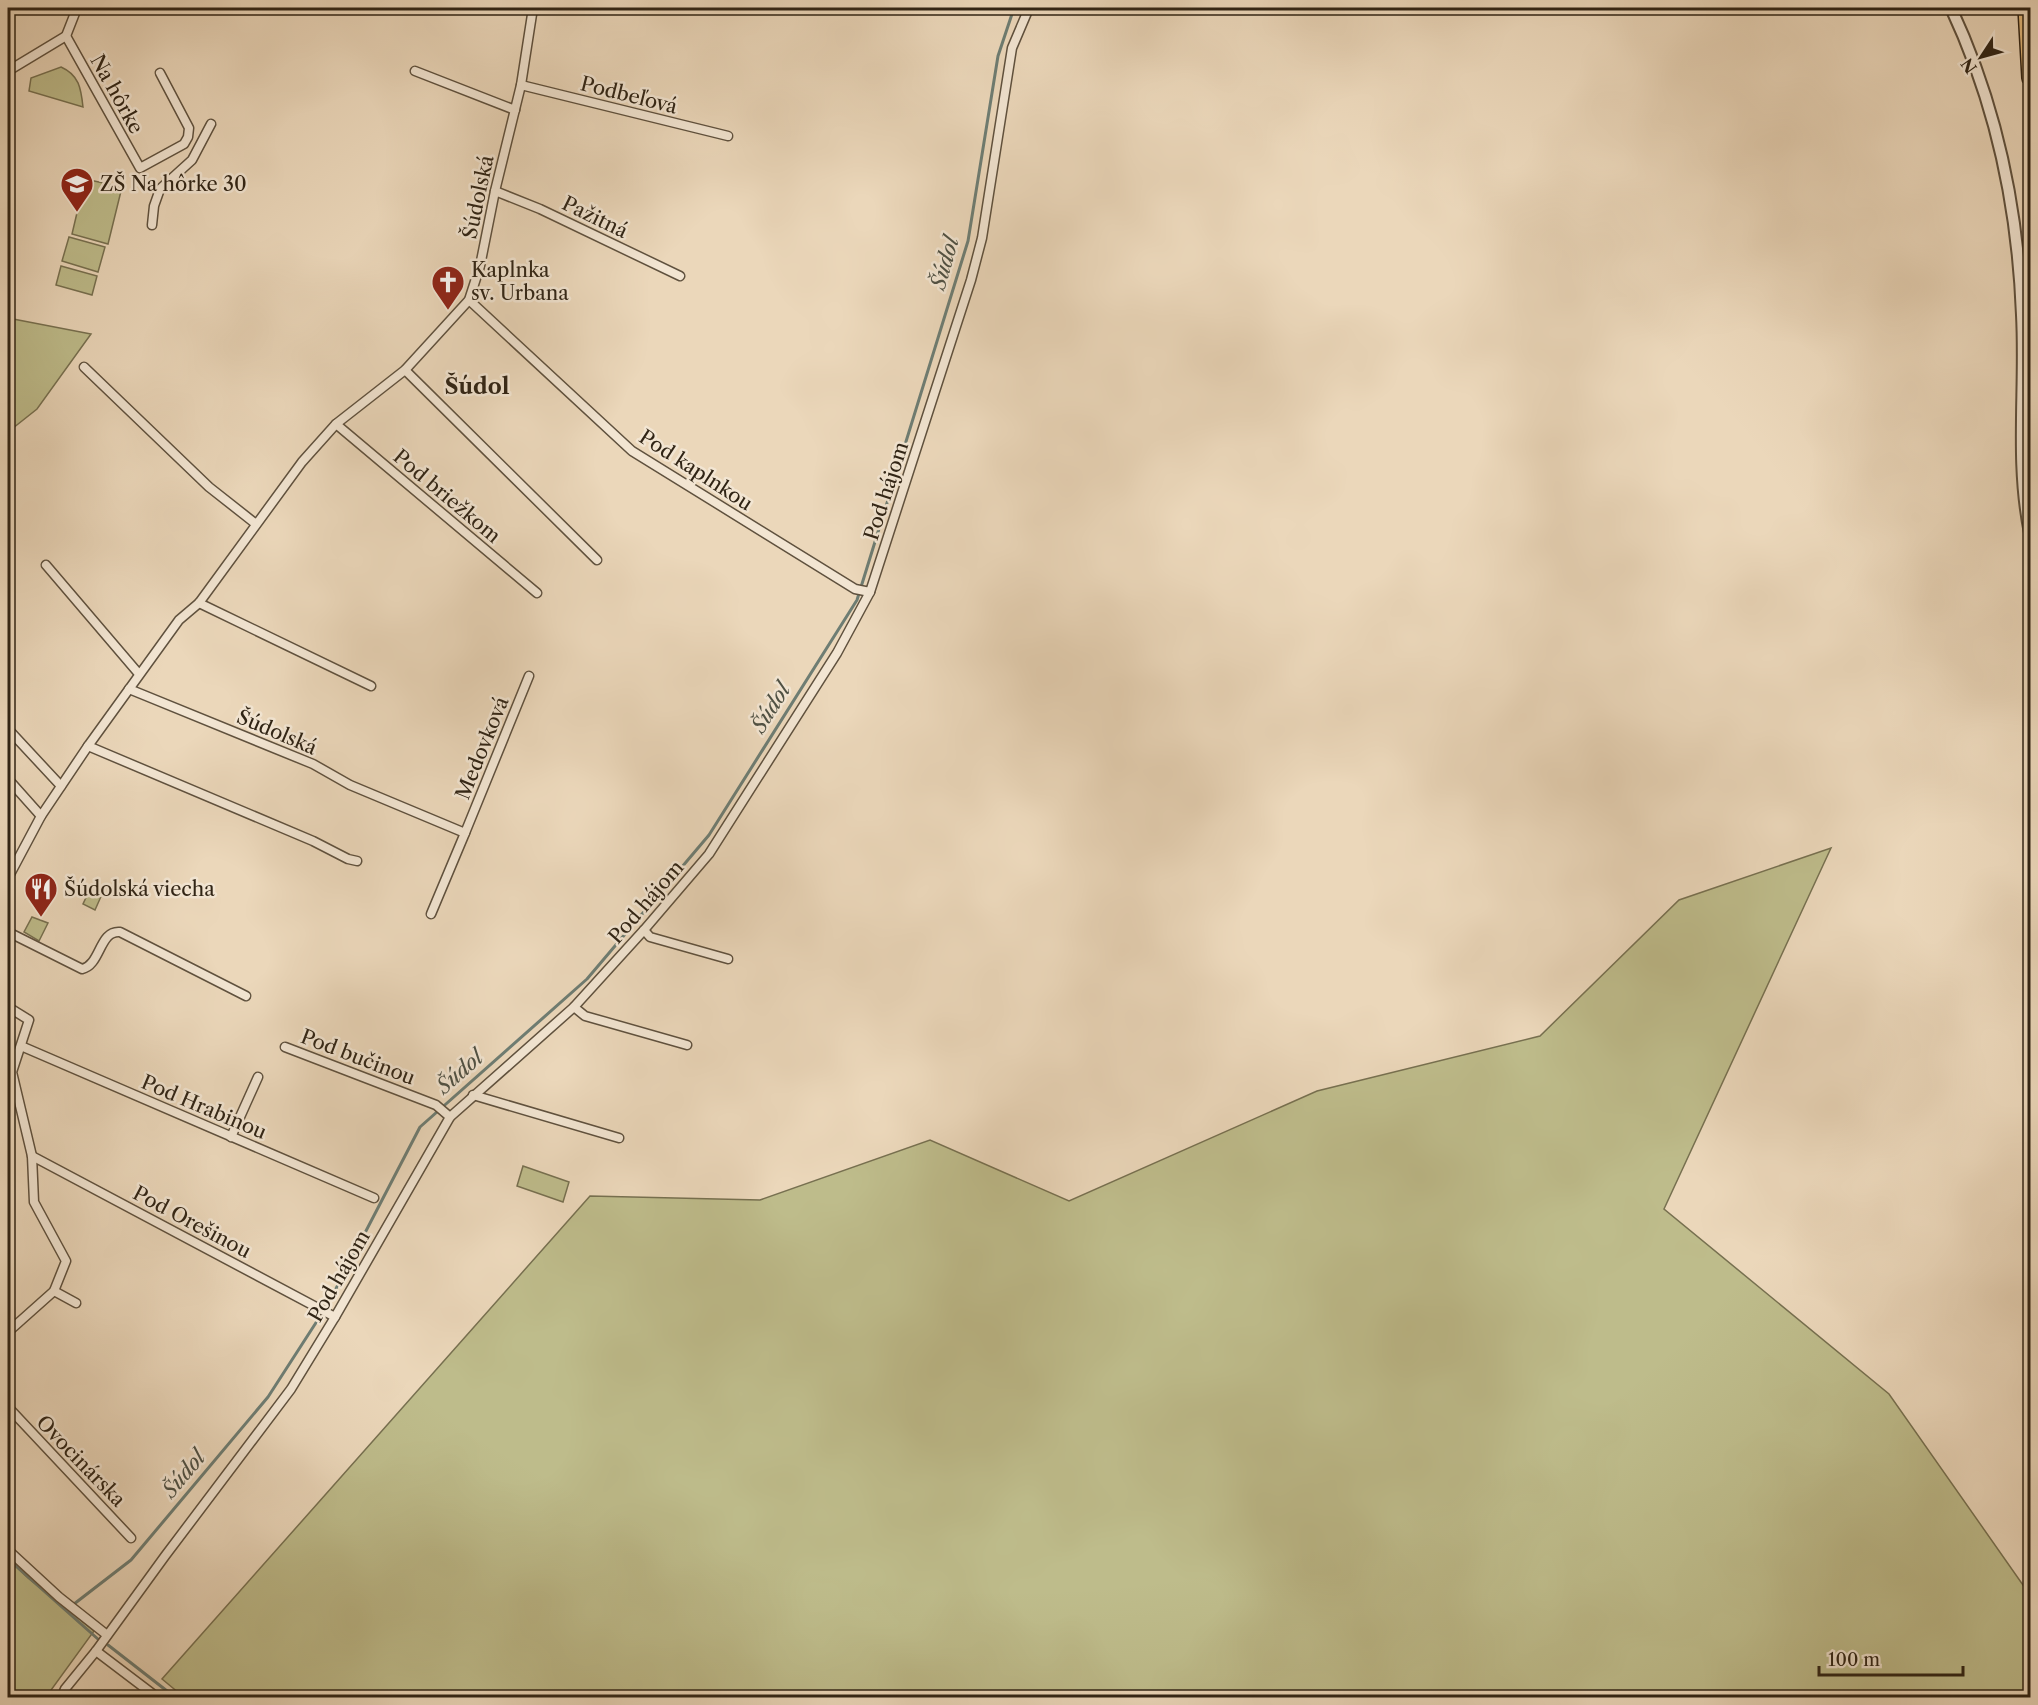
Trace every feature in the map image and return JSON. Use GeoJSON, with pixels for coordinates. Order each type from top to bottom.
{"type":"FeatureCollection","features":[{"type":"Feature","properties":{"kind":"highway"},"geometry":{"type":"LineString","coordinates":[[2026,8],[2031,78]]}},
{"type":"Feature","properties":{"kind":"street"},"geometry":{"type":"LineString","coordinates":[[8,71],[66,36],[77,8]]}},
{"type":"Feature","properties":{"kind":"street","name":"Šúdolská"},"geometry":{"type":"LineString","coordinates":[[8,878],[41,816],[88,746],[179,620],[199,603],[302,462],[336,424],[405,370],[469,300],[480,266],[495,191],[521,85],[533,8]]}},
{"type":"Feature","properties":{"kind":"street","name":"Pod hájom"},"geometry":{"type":"LineString","coordinates":[[61,1698],[65,1689],[96,1651],[291,1389],[335,1317],[447,1114],[473,1095],[574,1007],[709,854],[837,653],[868,592],[971,280],[982,238],[1012,48],[1029,8]]}},
{"type":"Feature","properties":{"kind":"street"},"geometry":{"type":"LineString","coordinates":[[1951,8],[1965,37],[1990,108],[2011,202],[2023,316],[2024,503],[2031,533]]}},
{"type":"Feature","properties":{"kind":"street","name":"Na hôrke"},"geometry":{"type":"LineString","coordinates":[[66,36],[140,168],[184,144],[188,137]]}},
{"type":"Feature","properties":{"kind":"street"},"geometry":{"type":"LineString","coordinates":[[415,71],[515,110]]}},
{"type":"Feature","properties":{"kind":"street"},"geometry":{"type":"LineString","coordinates":[[159,73],[189,128],[188,137],[200,144]]}},
{"type":"Feature","properties":{"kind":"street","name":"Podbeľová"},"geometry":{"type":"LineString","coordinates":[[521,85],[728,136]]}},
{"type":"Feature","properties":{"kind":"street"},"geometry":{"type":"LineString","coordinates":[[152,225],[154,206],[160,189],[192,160],[211,124]]}},
{"type":"Feature","properties":{"kind":"street","name":"Pažitná"},"geometry":{"type":"LineString","coordinates":[[495,191],[540,208],[680,276]]}},
{"type":"Feature","properties":{"kind":"street","name":"Pod kaplnkou"},"geometry":{"type":"LineString","coordinates":[[469,300],[632,451],[855,589],[868,592]]}},
{"type":"Feature","properties":{"kind":"street"},"geometry":{"type":"LineString","coordinates":[[84,366],[209,486],[256,524]]}},
{"type":"Feature","properties":{"kind":"street"},"geometry":{"type":"LineString","coordinates":[[405,370],[597,560]]}},
{"type":"Feature","properties":{"kind":"street","name":"Pod briežkom"},"geometry":{"type":"LineString","coordinates":[[336,424],[537,593]]}},
{"type":"Feature","properties":{"kind":"street"},"geometry":{"type":"LineString","coordinates":[[46,565],[140,674]]}},
{"type":"Feature","properties":{"kind":"street"},"geometry":{"type":"LineString","coordinates":[[199,603],[371,686]]}},
{"type":"Feature","properties":{"kind":"street","name":"Medovková"},"geometry":{"type":"LineString","coordinates":[[431,914],[530,676]]}},
{"type":"Feature","properties":{"kind":"street","name":"Šúdolská"},"geometry":{"type":"LineString","coordinates":[[129,689],[313,764],[350,785],[465,832]]}},
{"type":"Feature","properties":{"kind":"street"},"geometry":{"type":"LineString","coordinates":[[8,729],[61,786]]}},
{"type":"Feature","properties":{"kind":"street"},"geometry":{"type":"LineString","coordinates":[[88,746],[357,861]]}},
{"type":"Feature","properties":{"kind":"street"},"geometry":{"type":"LineString","coordinates":[[8,779],[41,816]]}},
{"type":"Feature","properties":{"kind":"street"},"geometry":{"type":"LineString","coordinates":[[644,930],[650,937],[728,959]]}},
{"type":"Feature","properties":{"kind":"street"},"geometry":{"type":"LineString","coordinates":[[8,932],[82,969],[88,968],[94,961],[107,935],[114,931],[120,932],[246,996]]}},
{"type":"Feature","properties":{"kind":"street"},"geometry":{"type":"LineString","coordinates":[[8,1007],[29,1020],[12,1072],[32,1156],[34,1202],[66,1261],[54,1291],[8,1332]]}},
{"type":"Feature","properties":{"kind":"street"},"geometry":{"type":"LineString","coordinates":[[574,1007],[585,1016],[687,1045]]}},
{"type":"Feature","properties":{"kind":"street","name":"Pod Hrabinou"},"geometry":{"type":"LineString","coordinates":[[21,1046],[374,1198]]}},
{"type":"Feature","properties":{"kind":"street","name":"Pod bučinou"},"geometry":{"type":"LineString","coordinates":[[285,1047],[436,1105],[447,1114]]}},
{"type":"Feature","properties":{"kind":"street"},"geometry":{"type":"LineString","coordinates":[[231,1137],[258,1077]]}},
{"type":"Feature","properties":{"kind":"street"},"geometry":{"type":"LineString","coordinates":[[473,1095],[620,1138]]}},
{"type":"Feature","properties":{"kind":"street","name":"Pod Orešinou"},"geometry":{"type":"LineString","coordinates":[[32,1156],[335,1317]]}},
{"type":"Feature","properties":{"kind":"street"},"geometry":{"type":"LineString","coordinates":[[54,1291],[76,1303]]}},
{"type":"Feature","properties":{"kind":"street","name":"Ovocinárska"},"geometry":{"type":"LineString","coordinates":[[8,1407],[131,1538]]}},
{"type":"Feature","properties":{"kind":"street"},"geometry":{"type":"LineString","coordinates":[[8,1550],[59,1597],[107,1635]]}},
{"type":"Feature","properties":{"kind":"street"},"geometry":{"type":"LineString","coordinates":[[96,1651],[154,1697]]}},
{"type":"Feature","properties":{"kind":"shaded area"},"geometry":{"type":"Polygon","coordinates":[[[61,67],[72,74],[78,83],[83,107],[29,91],[31,78],[61,67]]]}},
{"type":"Feature","properties":{"kind":"shaded area"},"geometry":{"type":"Polygon","coordinates":[[[85,179],[122,187],[108,244],[72,234],[85,179]]]}},
{"type":"Feature","properties":{"kind":"shaded area"},"geometry":{"type":"Polygon","coordinates":[[[69,237],[105,247],[98,272],[62,261],[69,237]]]}},
{"type":"Feature","properties":{"kind":"shaded area"},"geometry":{"type":"Polygon","coordinates":[[[61,266],[97,276],[92,295],[56,285],[61,266]]]}},
{"type":"Feature","properties":{"kind":"shaded area"},"geometry":{"type":"Polygon","coordinates":[[[8,318],[91,334],[37,409],[8,432],[8,318]]]}},
{"type":"Feature","properties":{"kind":"shaded area"},"geometry":{"type":"Polygon","coordinates":[[[1831,848],[1664,1209],[1889,1394],[2030,1595],[2030,1697],[185,1698],[162,1679],[590,1196],[760,1200],[930,1140],[1069,1201],[1317,1091],[1540,1036],[1679,900],[1831,848]]]}},
{"type":"Feature","properties":{"kind":"shaded area"},"geometry":{"type":"Polygon","coordinates":[[[91,887],[103,892],[95,910],[83,904],[91,887]]]}},
{"type":"Feature","properties":{"kind":"shaded area"},"geometry":{"type":"Polygon","coordinates":[[[32,917],[48,923],[39,941],[24,932],[32,917]]]}},
{"type":"Feature","properties":{"kind":"shaded area"},"geometry":{"type":"Polygon","coordinates":[[[523,1166],[569,1182],[563,1202],[517,1186],[523,1166]]]}},
{"type":"Feature","properties":{"kind":"shaded area"},"geometry":{"type":"Polygon","coordinates":[[[8,1559],[94,1631],[46,1697],[8,1697],[8,1559]]]}},
{"type":"Feature","properties":{"kind":"waterway","name":"Šúdol"},"geometry":{"type":"LineString","coordinates":[[328,1304],[420,1127],[587,979],[709,835],[857,600],[968,241],[998,56],[1014,8]]}},
{"type":"Feature","properties":{"kind":"waterway","name":"Šúdol"},"geometry":{"type":"LineString","coordinates":[[74,1604],[131,1560],[268,1397],[319,1318]]}},
{"type":"Feature","properties":{"kind":"waterway","name":"Šúdol"},"geometry":{"type":"LineString","coordinates":[[8,1559],[99,1640]]}},
{"type":"Feature","properties":{"kind":"waterway"},"geometry":{"type":"LineString","coordinates":[[108,1645],[176,1698]]}},
{"type":"Feature","properties":{"kind":"place","name":"ZŠ Na hôrke 30"},"geometry":{"type":"Point","coordinates":[77,213]}},
{"type":"Feature","properties":{"kind":"place","name":"Kaplnka sv. Urbana"},"geometry":{"type":"Point","coordinates":[448,311]}},
{"type":"Feature","properties":{"kind":"place","name":"Šúdolská viecha"},"geometry":{"type":"Point","coordinates":[41,918]}},
{"type":"Feature","properties":{"kind":"district","name":"Šúdol"},"geometry":{"type":"Point","coordinates":[477,386]}}]}
